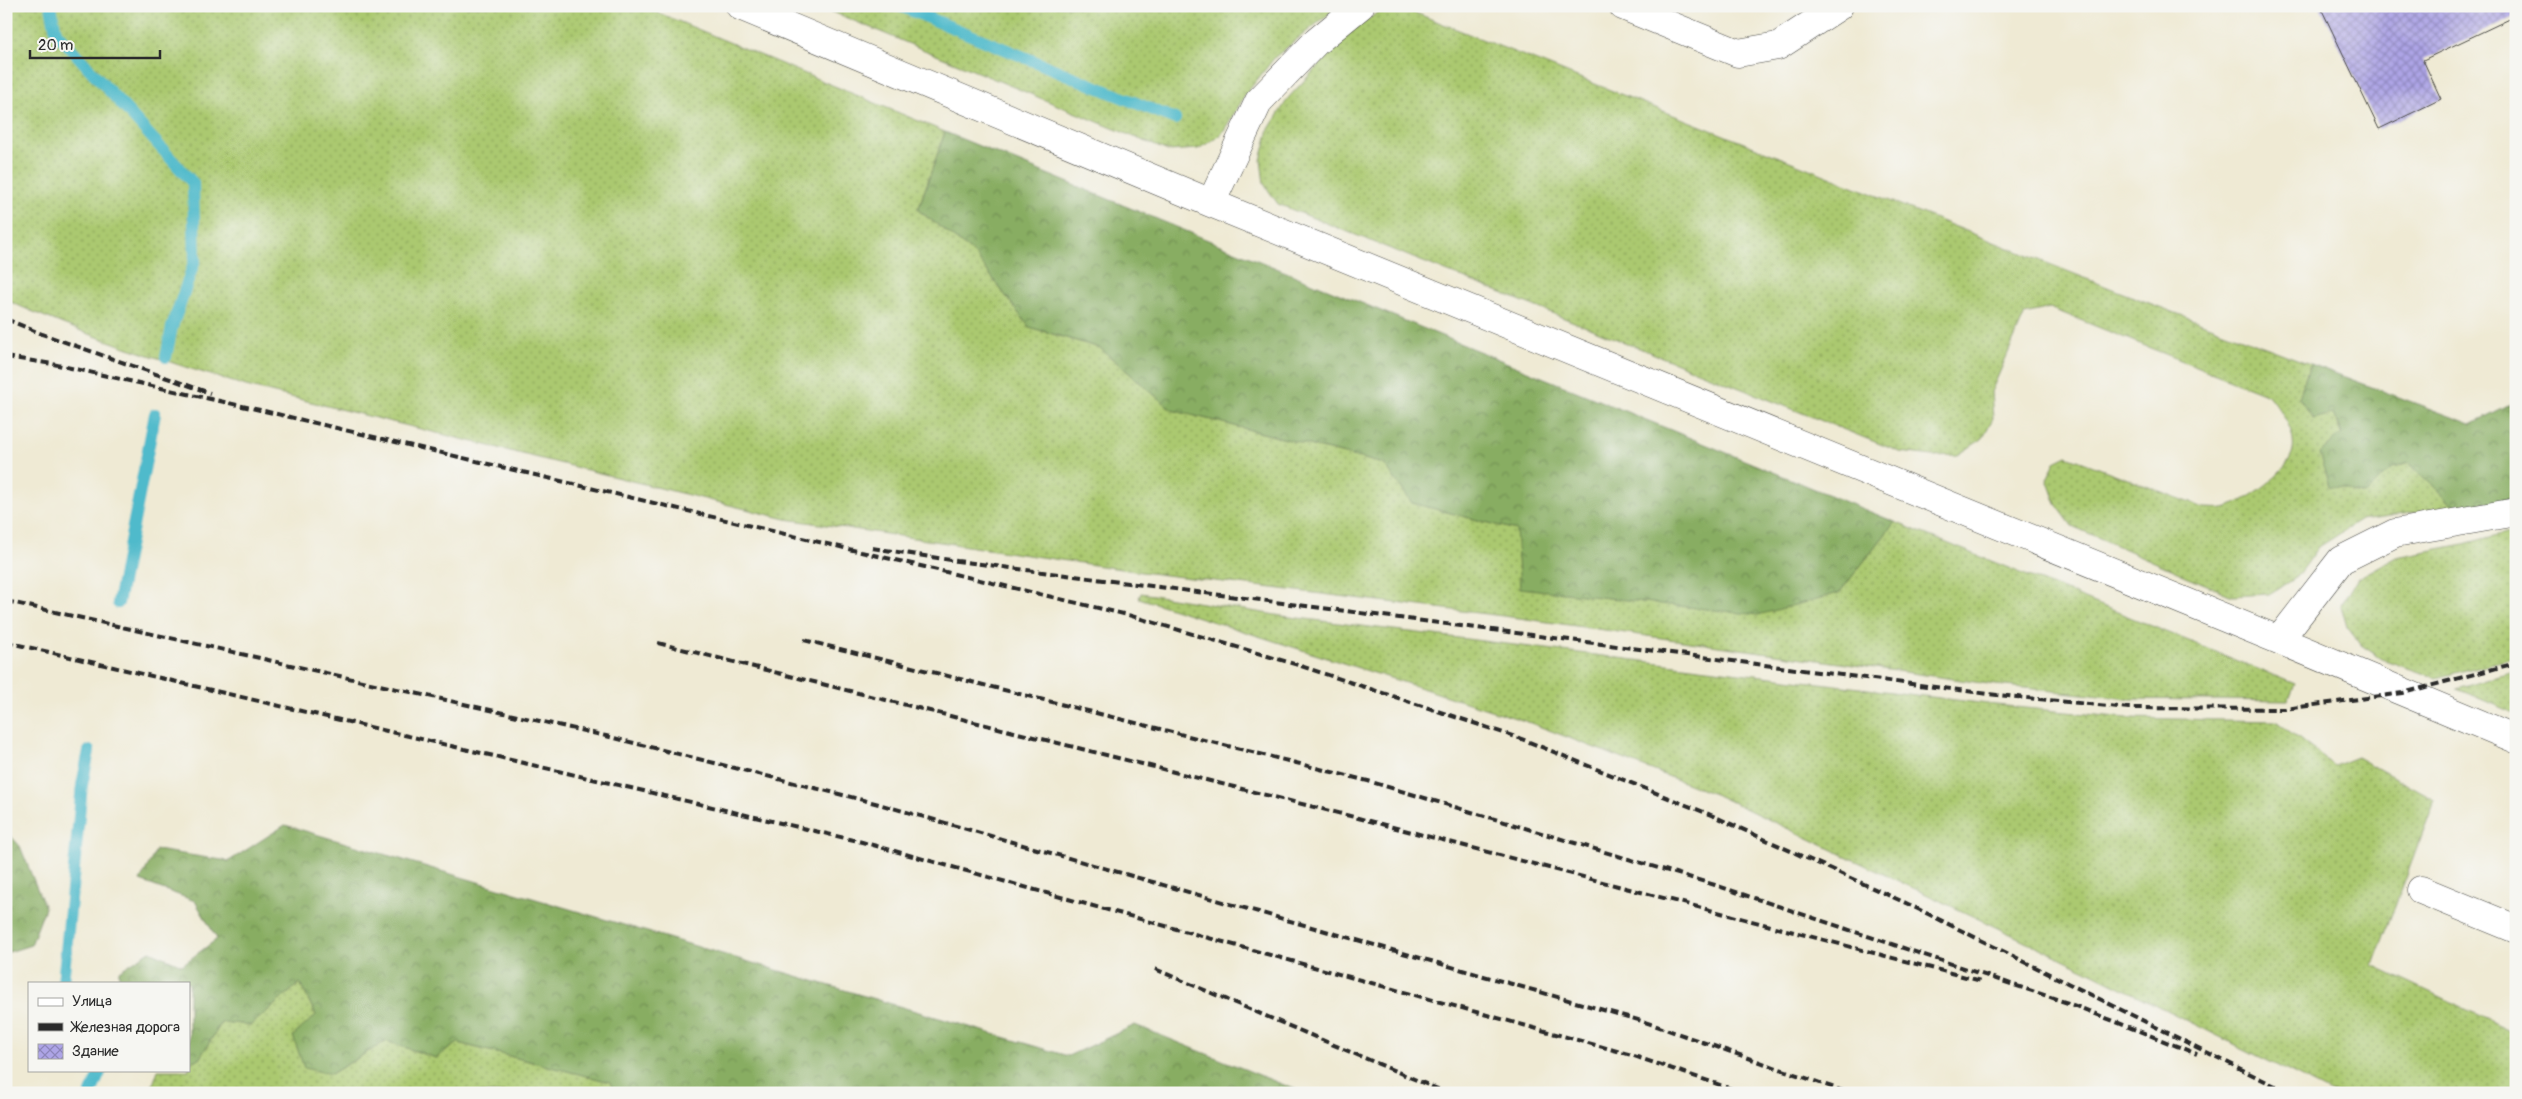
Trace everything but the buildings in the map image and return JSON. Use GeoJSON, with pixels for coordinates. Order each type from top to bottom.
{"type":"FeatureCollection","features":[{"type":"Feature","properties":{"kind":"street"},"geometry":{"type":"LineString","coordinates":[[740,6],[1211,203],[2279,640],[2516,739]]}},
{"type":"Feature","properties":{"kind":"street"},"geometry":{"type":"LineString","coordinates":[[1211,203],[1259,101],[1316,42],[1360,6]]}},
{"type":"Feature","properties":{"kind":"street"},"geometry":{"type":"LineString","coordinates":[[1623,6],[1738,53],[1778,46],[1839,6]]}},
{"type":"Feature","properties":{"kind":"street"},"geometry":{"type":"LineString","coordinates":[[2279,640],[2340,560],[2395,533],[2516,512]]}},
{"type":"Feature","properties":{"kind":"street"},"geometry":{"type":"LineString","coordinates":[[2421,890],[2516,930]]}},
{"type":"Feature","properties":{"kind":"green space"},"geometry":{"type":"Polygon","coordinates":[[[6,6],[642,6],[945,132],[918,210],[973,252],[1029,327],[1100,348],[1172,410],[1384,464],[1413,503],[1516,530],[1839,593],[1895,522],[2295,684],[2288,701],[2129,699],[1996,685],[1519,618],[1141,572],[786,519],[246,386],[94,336],[6,300],[6,57],[8,38],[6,6]]]}},
{"type":"Feature","properties":{"kind":"green space"},"geometry":{"type":"Polygon","coordinates":[[[818,6],[1339,6],[1275,57],[1246,94],[1221,135],[1198,149],[1168,151],[818,6]]]}},
{"type":"Feature","properties":{"kind":"green space"},"geometry":{"type":"Polygon","coordinates":[[[1388,6],[1398,6],[2115,290],[2310,364],[2299,398],[2333,414],[2366,494],[2392,468],[2409,463],[2455,507],[2361,520],[2319,547],[2298,576],[2269,594],[2232,596],[2072,526],[2056,504],[2047,479],[2055,462],[2067,456],[2204,508],[2222,508],[2233,505],[2276,477],[2290,458],[2293,450],[2290,428],[2268,395],[2050,308],[2025,314],[1991,392],[1993,418],[1982,439],[1958,455],[1932,456],[1900,452],[1278,204],[1264,184],[1261,160],[1269,129],[1289,97],[1350,31],[1388,6]]]}},
{"type":"Feature","properties":{"kind":"green space"},"geometry":{"type":"Polygon","coordinates":[[[945,132],[1895,522],[1839,593],[1758,615],[1520,588],[1516,530],[1412,503],[1384,464],[1172,410],[1100,348],[1029,327],[973,252],[918,210],[945,132]]]}},
{"type":"Feature","properties":{"kind":"green space"},"geometry":{"type":"Polygon","coordinates":[[[2310,364],[2471,424],[2516,401],[2516,495],[2506,501],[2455,507],[2409,463],[2392,468],[2366,494],[2329,486],[2319,453],[2342,434],[2333,414],[2313,419],[2299,398],[2310,364]]]}},
{"type":"Feature","properties":{"kind":"green space"},"geometry":{"type":"Polygon","coordinates":[[[2516,530],[2516,657],[2436,678],[2382,659],[2361,645],[2347,627],[2341,605],[2358,578],[2396,557],[2464,544],[2516,530]]]}},
{"type":"Feature","properties":{"kind":"green space"},"geometry":{"type":"Polygon","coordinates":[[[1141,593],[1282,616],[1996,705],[2127,718],[2276,721],[2334,766],[2357,757],[2435,800],[2373,965],[2516,1033],[2516,1093],[2332,1093],[2084,969],[1719,796],[1528,722],[1139,598],[1141,593]]]}},
{"type":"Feature","properties":{"kind":"green space"},"geometry":{"type":"Polygon","coordinates":[[[2516,671],[2516,714],[2457,689],[2516,671]]]}},
{"type":"Feature","properties":{"kind":"green space"},"geometry":{"type":"Polygon","coordinates":[[[285,825],[1068,1056],[1135,1025],[1304,1093],[614,1093],[610,1082],[458,1043],[436,1058],[386,1041],[331,1074],[304,1068],[293,1036],[316,1015],[300,983],[251,1025],[222,1022],[199,1059],[190,1062],[190,982],[119,982],[119,971],[150,951],[182,965],[217,939],[195,901],[140,881],[156,850],[229,861],[285,825]]]}},
{"type":"Feature","properties":{"kind":"green space"},"geometry":{"type":"Polygon","coordinates":[[[6,831],[20,846],[45,908],[31,945],[6,953],[6,831]]]}},
{"type":"Feature","properties":{"kind":"green space"},"geometry":{"type":"Polygon","coordinates":[[[300,983],[316,1015],[331,1074],[386,1041],[436,1058],[458,1043],[611,1082],[614,1093],[150,1093],[157,1072],[190,1072],[190,1062],[199,1059],[222,1022],[251,1025],[300,983]]]}},
{"type":"Feature","properties":{"kind":"waterway"},"geometry":{"type":"LineString","coordinates":[[51,6],[56,32],[193,183],[195,260],[172,327],[166,357]]}},
{"type":"Feature","properties":{"kind":"waterway"},"geometry":{"type":"LineString","coordinates":[[900,6],[1175,119]]}},
{"type":"Feature","properties":{"kind":"waterway"},"geometry":{"type":"LineString","coordinates":[[118,603],[155,414]]}},
{"type":"Feature","properties":{"kind":"waterway"},"geometry":{"type":"LineString","coordinates":[[63,982],[82,785],[89,751]]}},
{"type":"Feature","properties":{"kind":"waterway"},"geometry":{"type":"LineString","coordinates":[[91,1093],[100,1072]]}},
{"type":"Feature","properties":{"kind":"railway"},"geometry":{"type":"LineString","coordinates":[[6,319],[42,334],[210,393]]}},
{"type":"Feature","properties":{"kind":"railway"},"geometry":{"type":"LineString","coordinates":[[6,357],[53,364],[260,410],[1128,615],[1298,665],[1519,738],[1711,815],[1908,904],[2289,1093]]}},
{"type":"Feature","properties":{"kind":"railway"},"geometry":{"type":"LineString","coordinates":[[872,548],[957,561],[1997,695],[2129,708],[2285,709],[2403,693],[2516,663]]}},
{"type":"Feature","properties":{"kind":"railway"},"geometry":{"type":"LineString","coordinates":[[6,601],[606,736],[875,803],[1642,1021],[1849,1093]]}},
{"type":"Feature","properties":{"kind":"railway"},"geometry":{"type":"LineString","coordinates":[[804,640],[1368,781],[1715,885],[2068,1003],[2197,1054]]}},
{"type":"Feature","properties":{"kind":"railway"},"geometry":{"type":"LineString","coordinates":[[6,642],[862,842],[1628,1054],[1744,1093]]}},
{"type":"Feature","properties":{"kind":"railway"},"geometry":{"type":"LineString","coordinates":[[658,643],[1358,818],[1981,981]]}},
{"type":"Feature","properties":{"kind":"railway"},"geometry":{"type":"LineString","coordinates":[[1155,969],[1447,1093]]}}]}
